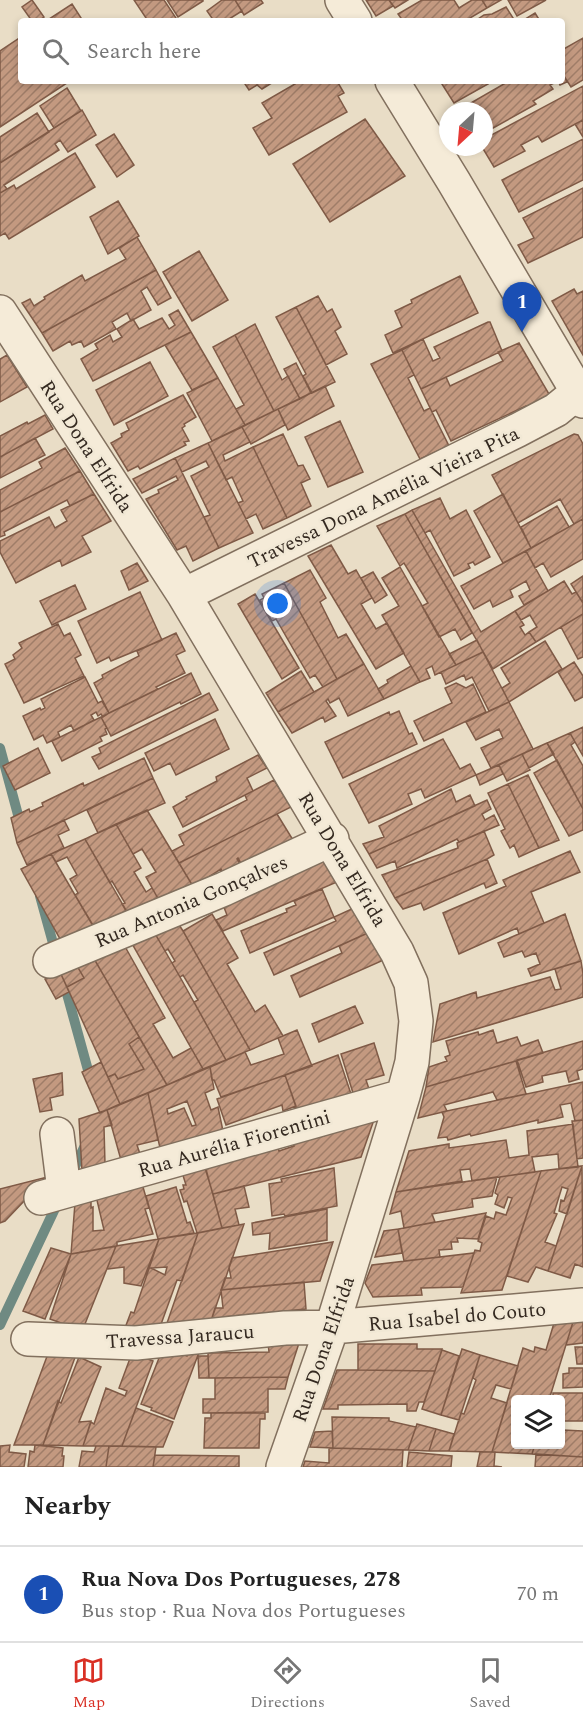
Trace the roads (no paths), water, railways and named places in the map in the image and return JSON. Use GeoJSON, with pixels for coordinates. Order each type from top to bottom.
{"type":"FeatureCollection","features":[{"type":"Feature","properties":{"kind":"street"},"geometry":{"type":"LineString","coordinates":[[342,0],[353,18]]}},
{"type":"Feature","properties":{"kind":"street"},"geometry":{"type":"LineString","coordinates":[[394,84],[580,397]]}},
{"type":"Feature","properties":{"kind":"street","name":"Rua Dona Elfrida"},"geometry":{"type":"LineString","coordinates":[[0,312],[184,595],[332,839],[397,952],[411,983],[416,1021],[412,1062],[404,1096],[332,1327],[283,1467]]}},
{"type":"Feature","properties":{"kind":"street","name":"Travessa Dona Amélia Vieira Pita"},"geometry":{"type":"LineString","coordinates":[[184,595],[580,397]]}},
{"type":"Feature","properties":{"kind":"street","name":"Rua Antonia Gonçalves"},"geometry":{"type":"LineString","coordinates":[[50,961],[224,889],[332,839]]}},
{"type":"Feature","properties":{"kind":"street","name":"Rua Aurélia Fiorentini"},"geometry":{"type":"LineString","coordinates":[[57,1134],[53,1194],[404,1096]]}},
{"type":"Feature","properties":{"kind":"street","name":"Rua Isabel do Couto"},"geometry":{"type":"LineString","coordinates":[[332,1327],[583,1305]]}},
{"type":"Feature","properties":{"kind":"street","name":"Travessa Jaraucu"},"geometry":{"type":"LineString","coordinates":[[28,1339],[136,1343],[285,1328],[332,1327]]}},
{"type":"Feature","properties":{"kind":"waterway"},"geometry":{"type":"LineString","coordinates":[[0,748],[21,826]]}},
{"type":"Feature","properties":{"kind":"waterway"},"geometry":{"type":"LineString","coordinates":[[40,896],[91,1081]]}},
{"type":"Feature","properties":{"kind":"waterway"},"geometry":{"type":"LineString","coordinates":[[72,1173],[87,1141]]}},
{"type":"Feature","properties":{"kind":"waterway"},"geometry":{"type":"LineString","coordinates":[[0,1325],[59,1200]]}},
{"type":"Feature","properties":{"kind":"place","name":"Rua Nova Dos Portugueses, 278"},"geometry":{"type":"Point","coordinates":[522,332]}}]}
